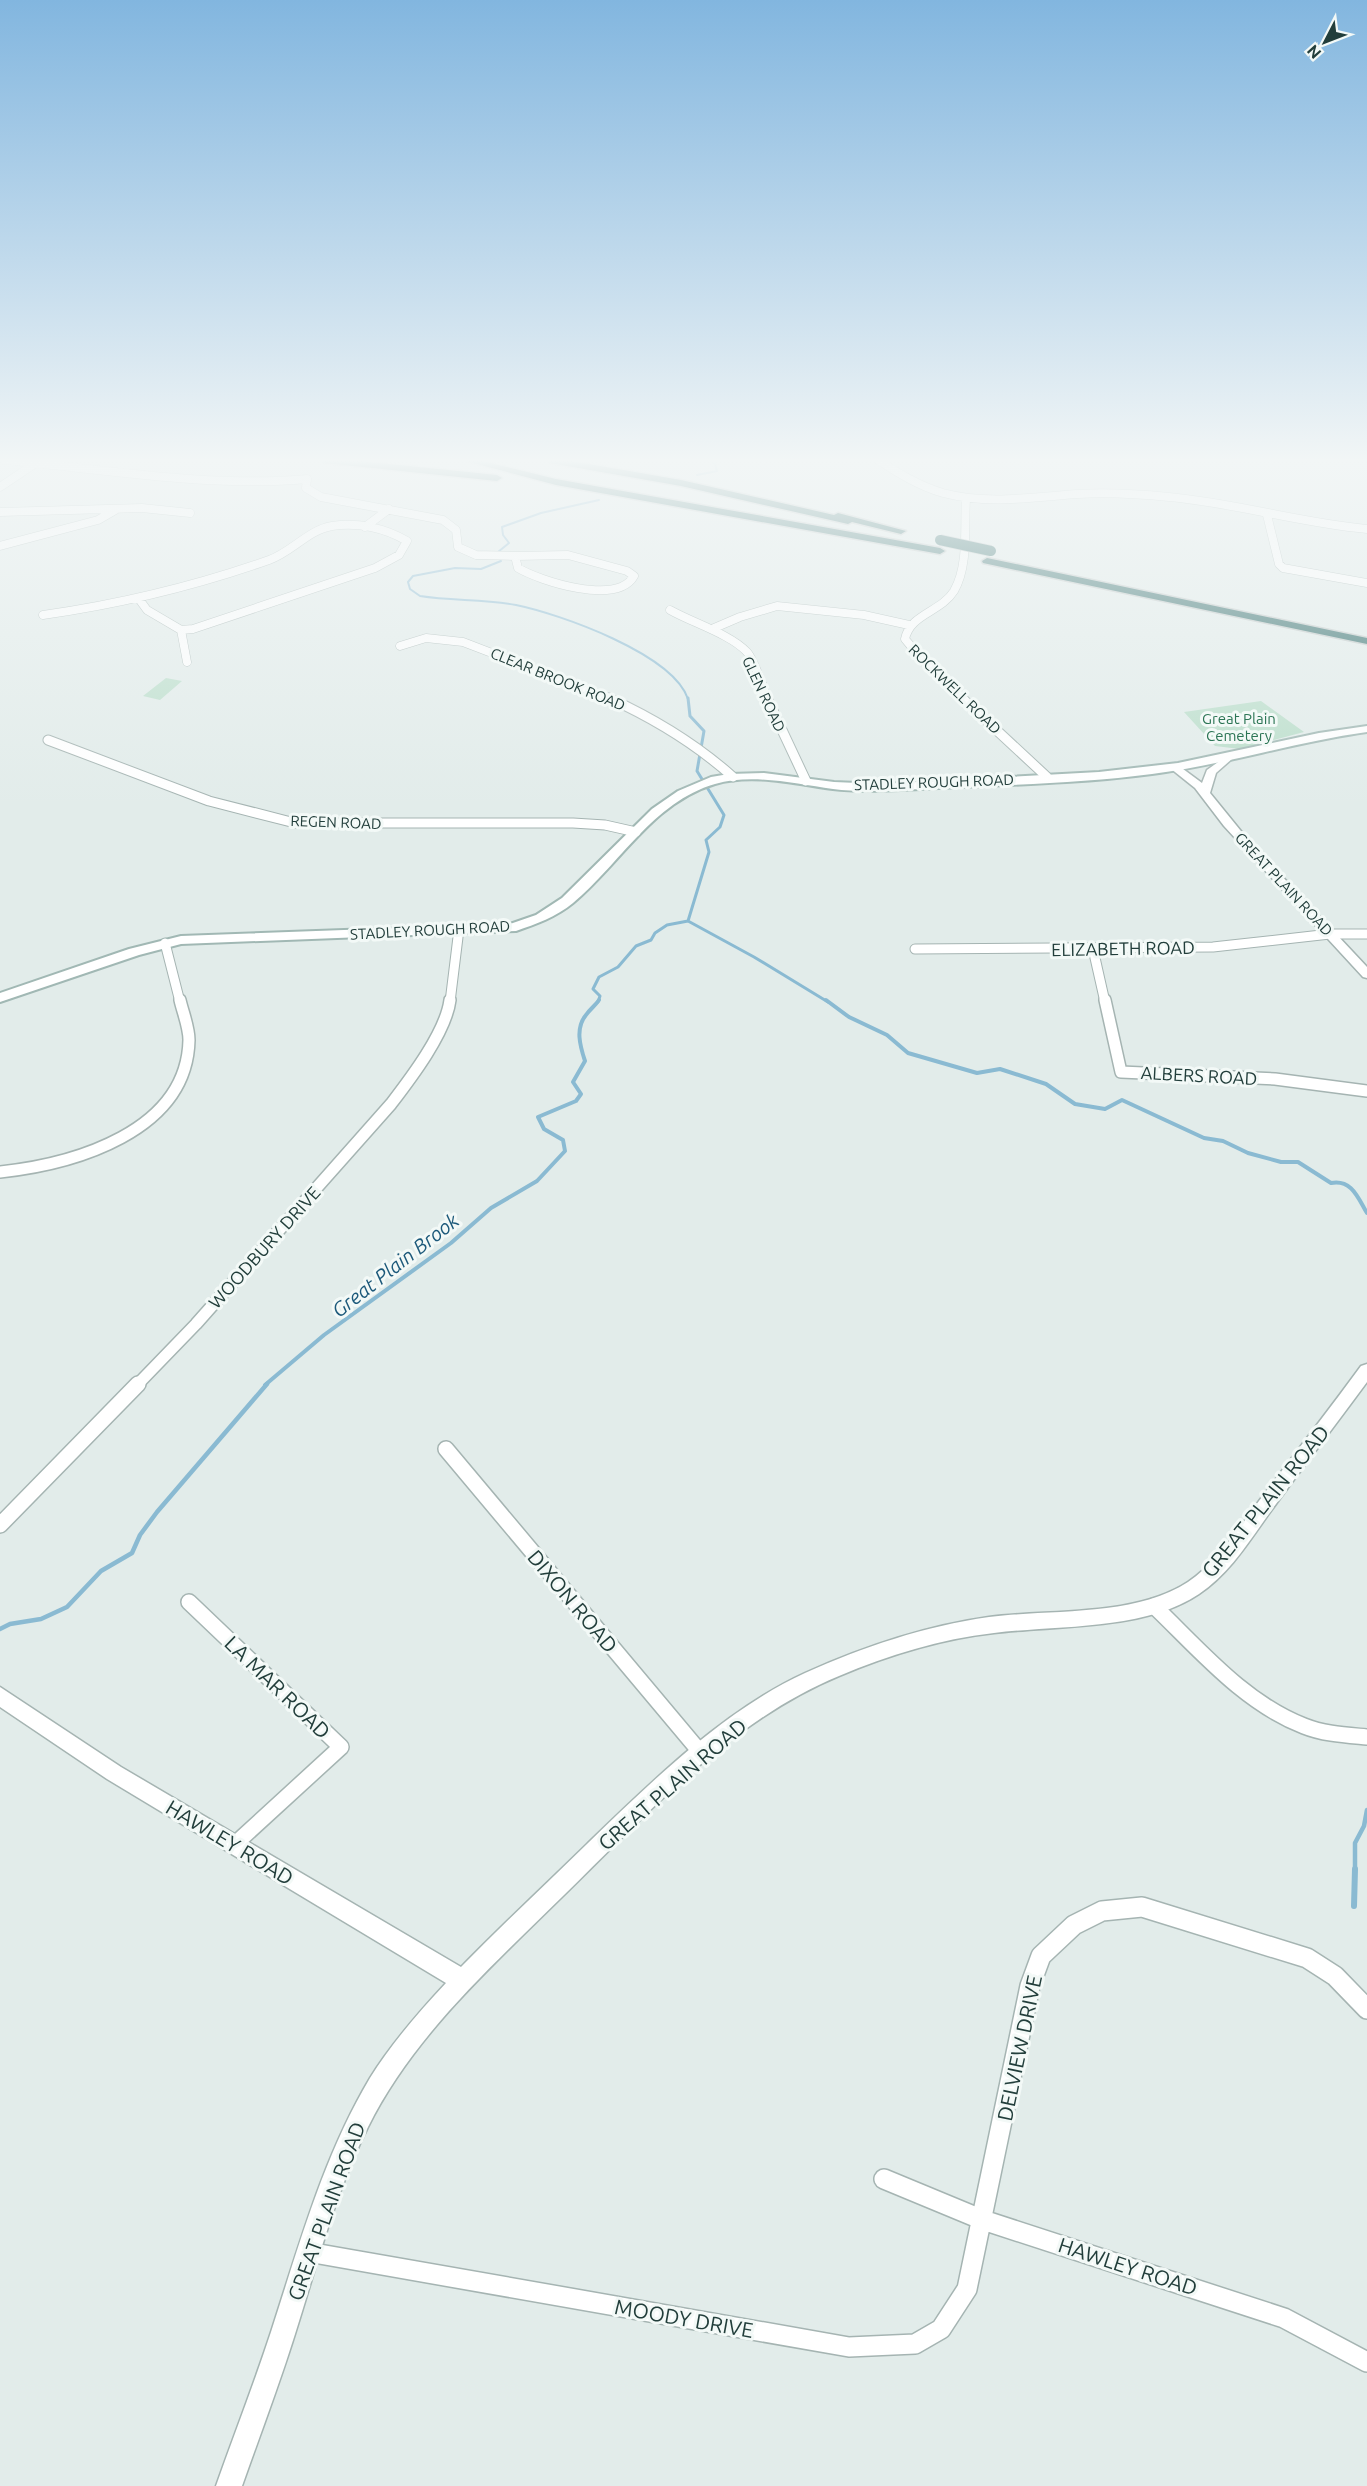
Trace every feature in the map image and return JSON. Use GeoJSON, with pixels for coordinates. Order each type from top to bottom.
{"type":"FeatureCollection","features":[{"type":"Feature","properties":{"kind":"highway"},"geometry":{"type":"LineString","coordinates":[[1078,576],[1367,641]]}},
{"type":"Feature","properties":{"kind":"highway"},"geometry":{"type":"LineString","coordinates":[[1091,576],[1367,630]]}},
{"type":"Feature","properties":{"kind":"main road"},"geometry":{"type":"LineString","coordinates":[[1175,768],[1228,758],[1308,737],[1367,729]]}},
{"type":"Feature","properties":{"kind":"main road","name":"STADLEY ROUGH ROAD"},"geometry":{"type":"LineString","coordinates":[[0,998],[165,943],[191,940],[511,928],[527,924],[546,916],[577,892],[669,801],[705,783],[733,777],[763,776],[863,787],[1175,768]]}},
{"type":"Feature","properties":{"kind":"street"},"geometry":{"type":"LineString","coordinates":[[44,615],[139,599],[219,576]]}},
{"type":"Feature","properties":{"kind":"street"},"geometry":{"type":"LineString","coordinates":[[139,599],[147,610],[163,621],[181,630],[193,629],[351,576]]}},
{"type":"Feature","properties":{"kind":"street"},"geometry":{"type":"LineString","coordinates":[[535,576],[594,592],[614,589],[632,580],[634,576]]}},
{"type":"Feature","properties":{"kind":"street","name":"ROCKWELL ROAD"},"geometry":{"type":"LineString","coordinates":[[958,576],[955,590],[948,600],[909,626],[905,639],[916,655],[1047,777]]}},
{"type":"Feature","properties":{"kind":"street"},"geometry":{"type":"LineString","coordinates":[[1328,576],[1367,583]]}},
{"type":"Feature","properties":{"kind":"street"},"geometry":{"type":"LineString","coordinates":[[712,629],[740,617],[777,606],[864,615],[909,626]]}},
{"type":"Feature","properties":{"kind":"street","name":"GLEN ROAD"},"geometry":{"type":"LineString","coordinates":[[670,610],[697,625],[712,629],[748,653],[780,728],[806,781]]}},
{"type":"Feature","properties":{"kind":"street"},"geometry":{"type":"LineString","coordinates":[[181,630],[180,637],[186,649],[187,662]]}},
{"type":"Feature","properties":{"kind":"street","name":"CLEAR BROOK ROAD"},"geometry":{"type":"LineString","coordinates":[[400,646],[424,638],[454,640],[600,693],[671,729],[701,749],[733,777]]}},
{"type":"Feature","properties":{"kind":"street","name":"REGEN ROAD"},"geometry":{"type":"LineString","coordinates":[[48,740],[209,801],[295,823],[573,823],[605,825],[636,832]]}},
{"type":"Feature","properties":{"kind":"street"},"geometry":{"type":"LineString","coordinates":[[1205,792],[1211,772],[1228,758]]}},
{"type":"Feature","properties":{"kind":"street","name":"GREAT PLAIN ROAD"},"geometry":{"type":"LineString","coordinates":[[1175,768],[1185,772],[1205,792],[1227,824],[1367,974]]}},
{"type":"Feature","properties":{"kind":"street","name":"WOODBURY DRIVE"},"geometry":{"type":"LineString","coordinates":[[0,1525],[38,1489],[196,1324],[391,1104],[410,1079],[448,1015],[459,929]]}},
{"type":"Feature","properties":{"kind":"street","name":"ELIZABETH ROAD"},"geometry":{"type":"LineString","coordinates":[[915,949],[1213,947],[1330,934],[1367,934]]}},
{"type":"Feature","properties":{"kind":"street"},"geometry":{"type":"LineString","coordinates":[[0,1172],[50,1165],[97,1150],[136,1129],[166,1104],[185,1074],[189,1040],[165,943]]}},
{"type":"Feature","properties":{"kind":"street","name":"ALBERS ROAD"},"geometry":{"type":"LineString","coordinates":[[1093,949],[1121,1072],[1228,1075],[1325,1083],[1367,1091]]}},
{"type":"Feature","properties":{"kind":"street","name":"GREAT PLAIN ROAD"},"geometry":{"type":"LineString","coordinates":[[229,2486],[308,2252],[363,2112],[414,2037],[464,1981],[593,1852],[701,1753],[778,1696],[810,1680],[936,1636],[988,1626],[1154,1606],[1186,1593],[1212,1573],[1367,1370]]}},
{"type":"Feature","properties":{"kind":"street","name":"DIXON ROAD"},"geometry":{"type":"LineString","coordinates":[[446,1449],[701,1753]]}},
{"type":"Feature","properties":{"kind":"street","name":"LA MAR ROAD"},"geometry":{"type":"LineString","coordinates":[[189,1602],[341,1747],[234,1845]]}},
{"type":"Feature","properties":{"kind":"street"},"geometry":{"type":"LineString","coordinates":[[1154,1606],[1252,1699],[1279,1716],[1317,1731],[1367,1737]]}},
{"type":"Feature","properties":{"kind":"street","name":"HAWLEY ROAD"},"geometry":{"type":"LineString","coordinates":[[0,1696],[114,1773],[464,1981]]}},
{"type":"Feature","properties":{"kind":"street","name":"DELVIEW DRIVE"},"geometry":{"type":"LineString","coordinates":[[983,2220],[1030,1986],[1041,1956],[1074,1925],[1102,1911],[1142,1907],[1306,1958],[1335,1976],[1367,2009]]}},
{"type":"Feature","properties":{"kind":"street","name":"HAWLEY ROAD"},"geometry":{"type":"LineString","coordinates":[[884,2179],[983,2220],[1284,2318],[1367,2362]]}},
{"type":"Feature","properties":{"kind":"street","name":"MOODY DRIVE"},"geometry":{"type":"LineString","coordinates":[[308,2252],[849,2347],[915,2344],[941,2329],[967,2289],[983,2220]]}},
{"type":"Feature","properties":{"kind":"green space"},"geometry":{"type":"Polygon","coordinates":[[[166,678],[182,681],[160,700],[143,696],[166,678]]]}},
{"type":"Feature","properties":{"kind":"green space","name":"Great Plain Cemetery"},"geometry":{"type":"Polygon","coordinates":[[[1261,701],[1304,732],[1240,749],[1215,746],[1184,712],[1261,701]]]}},
{"type":"Feature","properties":{"kind":"waterway"},"geometry":{"type":"LineString","coordinates":[[413,576],[408,582],[410,589],[420,596],[516,605],[559,617],[613,638],[661,667],[678,682],[688,699]]}},
{"type":"Feature","properties":{"kind":"waterway"},"geometry":{"type":"LineString","coordinates":[[688,698],[690,716],[704,731],[697,771],[724,815],[720,827],[706,840],[709,852],[688,921]]}},
{"type":"Feature","properties":{"kind":"waterway","name":"Great Plain Brook"},"geometry":{"type":"LineString","coordinates":[[598,1001],[600,996],[593,989],[599,977],[618,967],[636,946],[651,940],[655,933],[667,925],[688,921]]}},
{"type":"Feature","properties":{"kind":"waterway"},"geometry":{"type":"LineString","coordinates":[[688,921],[754,957],[828,1002]]}},
{"type":"Feature","properties":{"kind":"waterway"},"geometry":{"type":"LineString","coordinates":[[826,1000],[849,1017],[887,1035],[908,1053],[977,1073],[1000,1069],[1046,1084],[1075,1104],[1105,1109],[1122,1100],[1204,1138],[1223,1141],[1248,1153],[1281,1162],[1298,1162],[1331,1183],[1344,1184],[1349,1187],[1354,1191],[1367,1213]]}},
{"type":"Feature","properties":{"kind":"waterway","name":"Great Plain Brook"},"geometry":{"type":"LineString","coordinates":[[265,1385],[324,1335],[451,1243],[491,1208],[537,1181],[565,1151],[563,1140],[544,1129],[538,1117],[576,1101],[581,1094],[573,1082],[585,1061],[580,1043],[580,1026],[598,1001]]}},
{"type":"Feature","properties":{"kind":"waterway","name":"Great Plain Brook"},"geometry":{"type":"LineString","coordinates":[[0,1629],[10,1624],[41,1619],[67,1607],[101,1571],[132,1553],[140,1535],[157,1512],[267,1384]]}},
{"type":"Feature","properties":{"kind":"waterway"},"geometry":{"type":"LineString","coordinates":[[1355,1869],[1355,1843],[1364,1826],[1367,1810]]}},
{"type":"Feature","properties":{"kind":"waterway"},"geometry":{"type":"LineString","coordinates":[[1354,1906],[1355,1869]]}}]}
